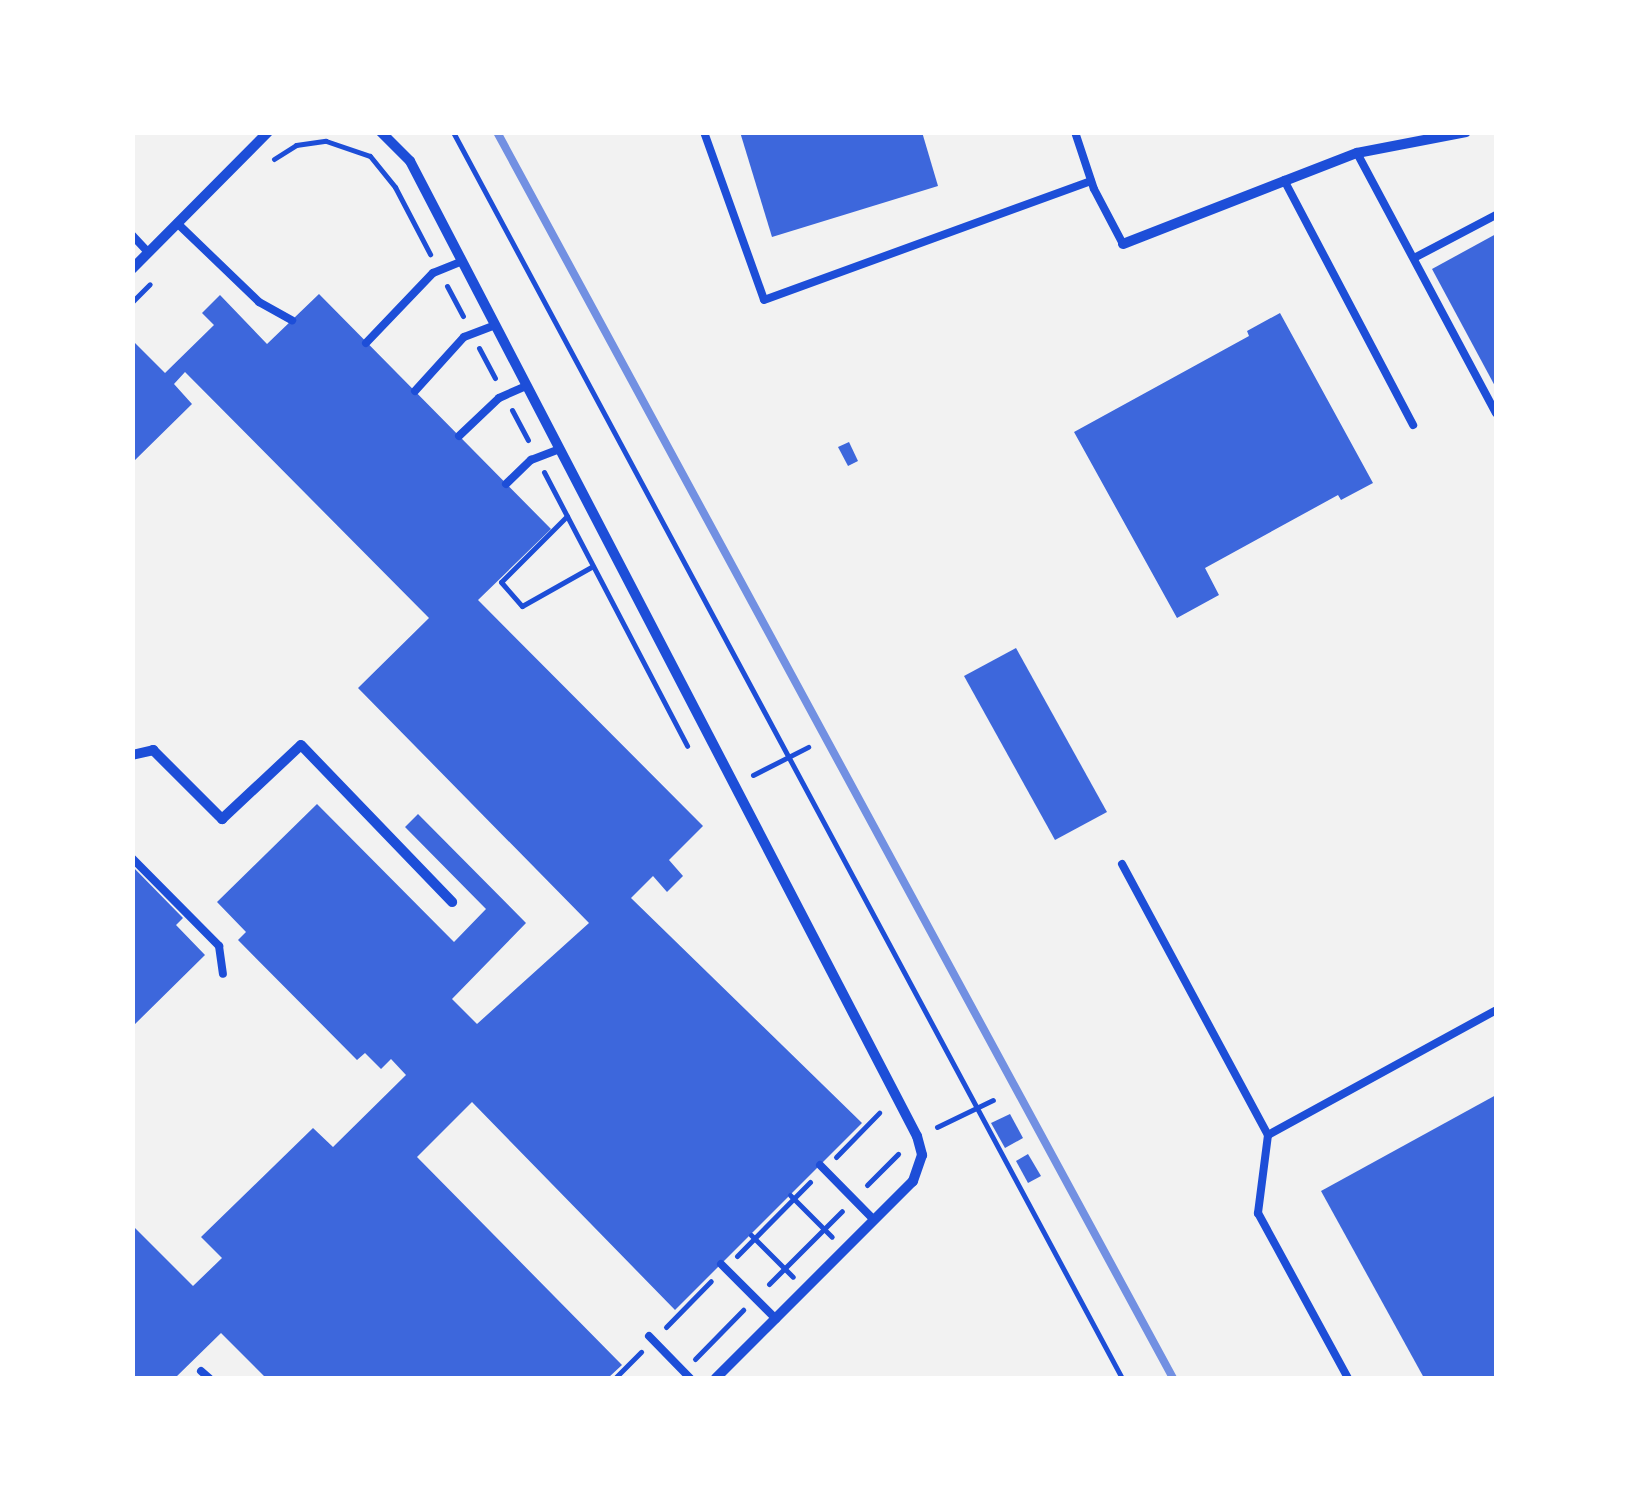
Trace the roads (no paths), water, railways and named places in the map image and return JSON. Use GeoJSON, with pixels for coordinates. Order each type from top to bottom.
{"type":"FeatureCollection","features":[{"type":"Feature","properties":{"kind":"street"},"geometry":{"type":"LineString","coordinates":[[132,268],[268,132]]}},
{"type":"Feature","properties":{"kind":"street"},"geometry":{"type":"LineString","coordinates":[[381,132],[410,161],[918,1136],[922,1155],[913,1180],[716,1378]]}},
{"type":"Feature","properties":{"kind":"street"},"geometry":{"type":"LineString","coordinates":[[1123,244],[1358,153],[1422,137],[1466,132]]}},
{"type":"Feature","properties":{"kind":"street"},"geometry":{"type":"LineString","coordinates":[[132,755],[153,750],[222,819],[301,745],[452,902]]}},
{"type":"Feature","properties":{"kind":"lane"},"geometry":{"type":"LineString","coordinates":[[704,132],[764,300],[1092,182]]}},
{"type":"Feature","properties":{"kind":"lane"},"geometry":{"type":"LineString","coordinates":[[1075,132],[1092,182],[1123,244]]}},
{"type":"Feature","properties":{"kind":"lane"},"geometry":{"type":"LineString","coordinates":[[1358,153],[1496,414]]}},
{"type":"Feature","properties":{"kind":"lane"},"geometry":{"type":"LineString","coordinates":[[1284,180],[1413,425]]}},
{"type":"Feature","properties":{"kind":"lane"},"geometry":{"type":"LineString","coordinates":[[1414,258],[1496,215]]}},
{"type":"Feature","properties":{"kind":"lane"},"geometry":{"type":"LineString","coordinates":[[177,222],[259,302],[292,320]]}},
{"type":"Feature","properties":{"kind":"lane"},"geometry":{"type":"LineString","coordinates":[[132,235],[148,252]]}},
{"type":"Feature","properties":{"kind":"lane"},"geometry":{"type":"LineString","coordinates":[[366,343],[439,270],[462,261]]}},
{"type":"Feature","properties":{"kind":"lane"},"geometry":{"type":"LineString","coordinates":[[415,391],[464,337],[495,325]]}},
{"type":"Feature","properties":{"kind":"lane"},"geometry":{"type":"LineString","coordinates":[[459,436],[504,395],[526,386]]}},
{"type":"Feature","properties":{"kind":"lane"},"geometry":{"type":"LineString","coordinates":[[506,484],[537,458],[559,449]]}},
{"type":"Feature","properties":{"kind":"lane"},"geometry":{"type":"LineString","coordinates":[[132,858],[219,946],[222,974]]}},
{"type":"Feature","properties":{"kind":"lane"},"geometry":{"type":"LineString","coordinates":[[1122,864],[1268,1135],[1258,1212],[1348,1378]]}},
{"type":"Feature","properties":{"kind":"lane"},"geometry":{"type":"LineString","coordinates":[[1268,1135],[1496,1010]]}},
{"type":"Feature","properties":{"kind":"lane"},"geometry":{"type":"LineString","coordinates":[[821,1167],[874,1220]]}},
{"type":"Feature","properties":{"kind":"lane"},"geometry":{"type":"LineString","coordinates":[[723,1266],[776,1319]]}},
{"type":"Feature","properties":{"kind":"lane"},"geometry":{"type":"LineString","coordinates":[[651,1338],[690,1378]]}},
{"type":"Feature","properties":{"kind":"lane"},"geometry":{"type":"LineString","coordinates":[[201,1371],[209,1378]]}},
{"type":"Feature","properties":{"kind":"railway"},"geometry":{"type":"LineString","coordinates":[[497,132],[1173,1378]]}}]}
